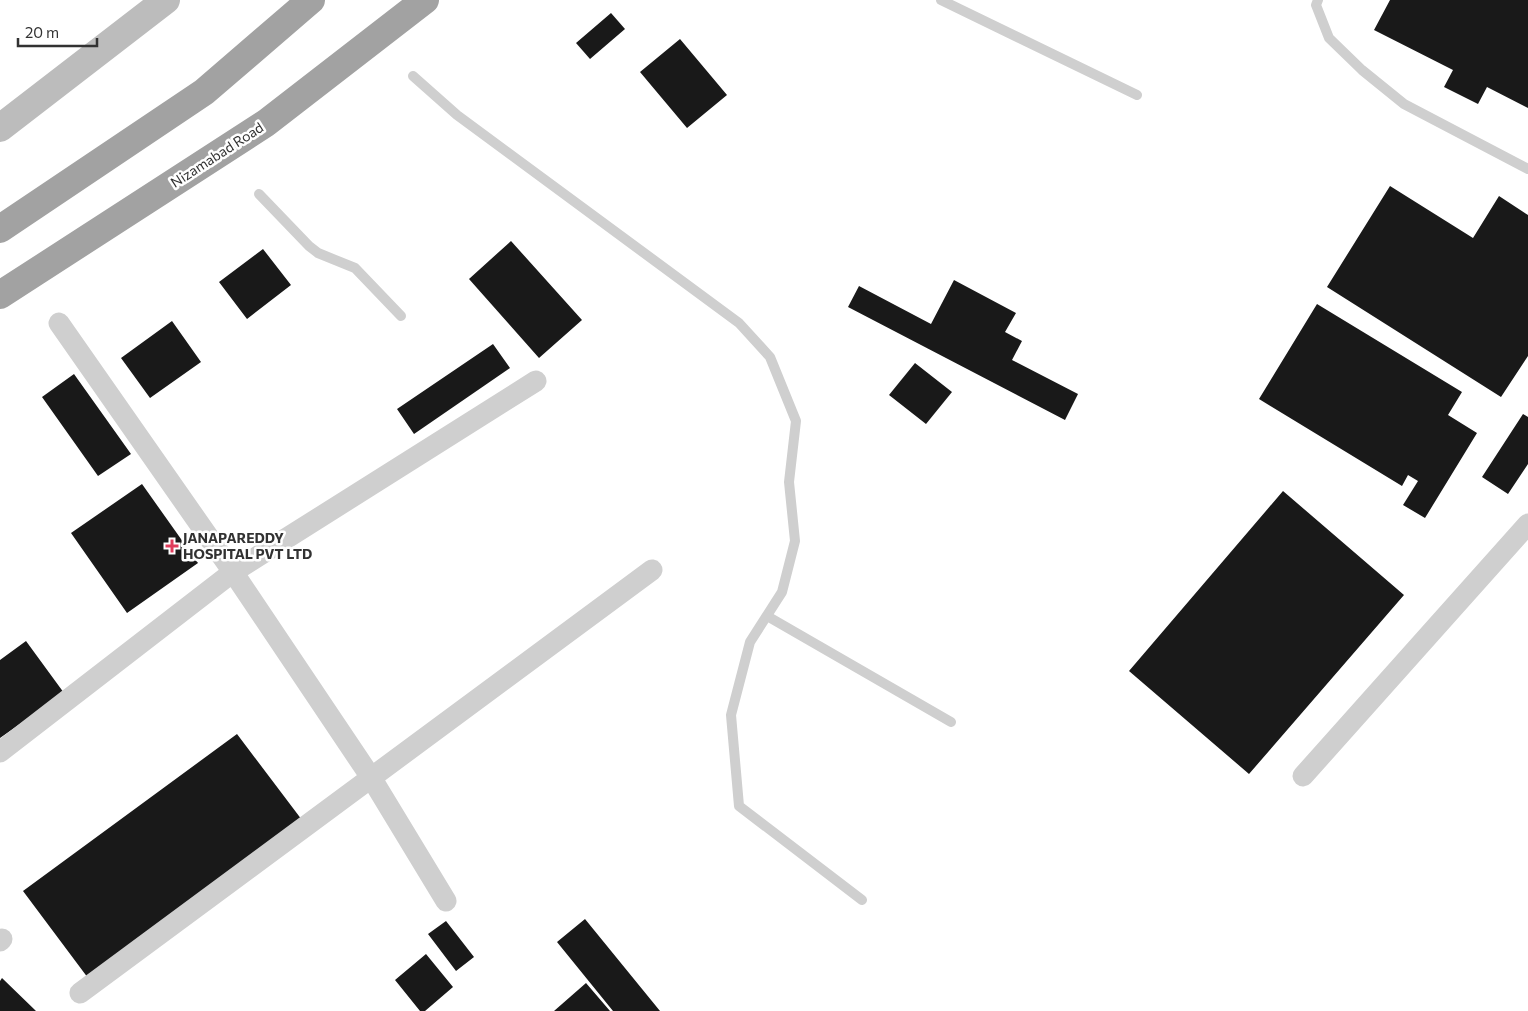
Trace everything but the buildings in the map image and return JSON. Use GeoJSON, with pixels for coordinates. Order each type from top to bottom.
{"type":"FeatureCollection","features":[{"type":"Feature","properties":{"kind":"highway"},"geometry":{"type":"LineString","coordinates":[[0,229],[204,92],[311,0]]}},
{"type":"Feature","properties":{"kind":"highway","name":"Nizamabad Road"},"geometry":{"type":"LineString","coordinates":[[0,295],[266,123],[424,0]]}},
{"type":"Feature","properties":{"kind":"main road"},"geometry":{"type":"LineString","coordinates":[[0,128],[154,3]]}},
{"type":"Feature","properties":{"kind":"street"},"geometry":{"type":"LineString","coordinates":[[59,323],[233,572],[372,779],[446,901]]}},
{"type":"Feature","properties":{"kind":"street"},"geometry":{"type":"LineString","coordinates":[[0,752],[233,572],[536,381]]}},
{"type":"Feature","properties":{"kind":"street"},"geometry":{"type":"LineString","coordinates":[[1303,776],[1528,524]]}},
{"type":"Feature","properties":{"kind":"street"},"geometry":{"type":"LineString","coordinates":[[80,993],[372,779],[652,570]]}},
{"type":"Feature","properties":{"kind":"lane"},"geometry":{"type":"LineString","coordinates":[[941,0],[1137,95]]}},
{"type":"Feature","properties":{"kind":"lane"},"geometry":{"type":"LineString","coordinates":[[1318,0],[1316,5],[1329,38],[1362,70],[1404,104],[1528,169]]}},
{"type":"Feature","properties":{"kind":"lane"},"geometry":{"type":"LineString","coordinates":[[413,76],[457,116],[739,323],[770,356],[796,420],[789,482],[795,541],[782,592],[750,642],[731,715],[739,806],[862,900]]}},
{"type":"Feature","properties":{"kind":"lane"},"geometry":{"type":"LineString","coordinates":[[259,194],[309,246],[318,253],[355,268],[401,316]]}},
{"type":"Feature","properties":{"kind":"lane"},"geometry":{"type":"LineString","coordinates":[[767,616],[951,722]]}},
{"type":"Feature","properties":{"kind":"place","name":"JANAPAREDDY HOSPITAL PVT LTD"},"geometry":{"type":"Point","coordinates":[172,546]}}]}
